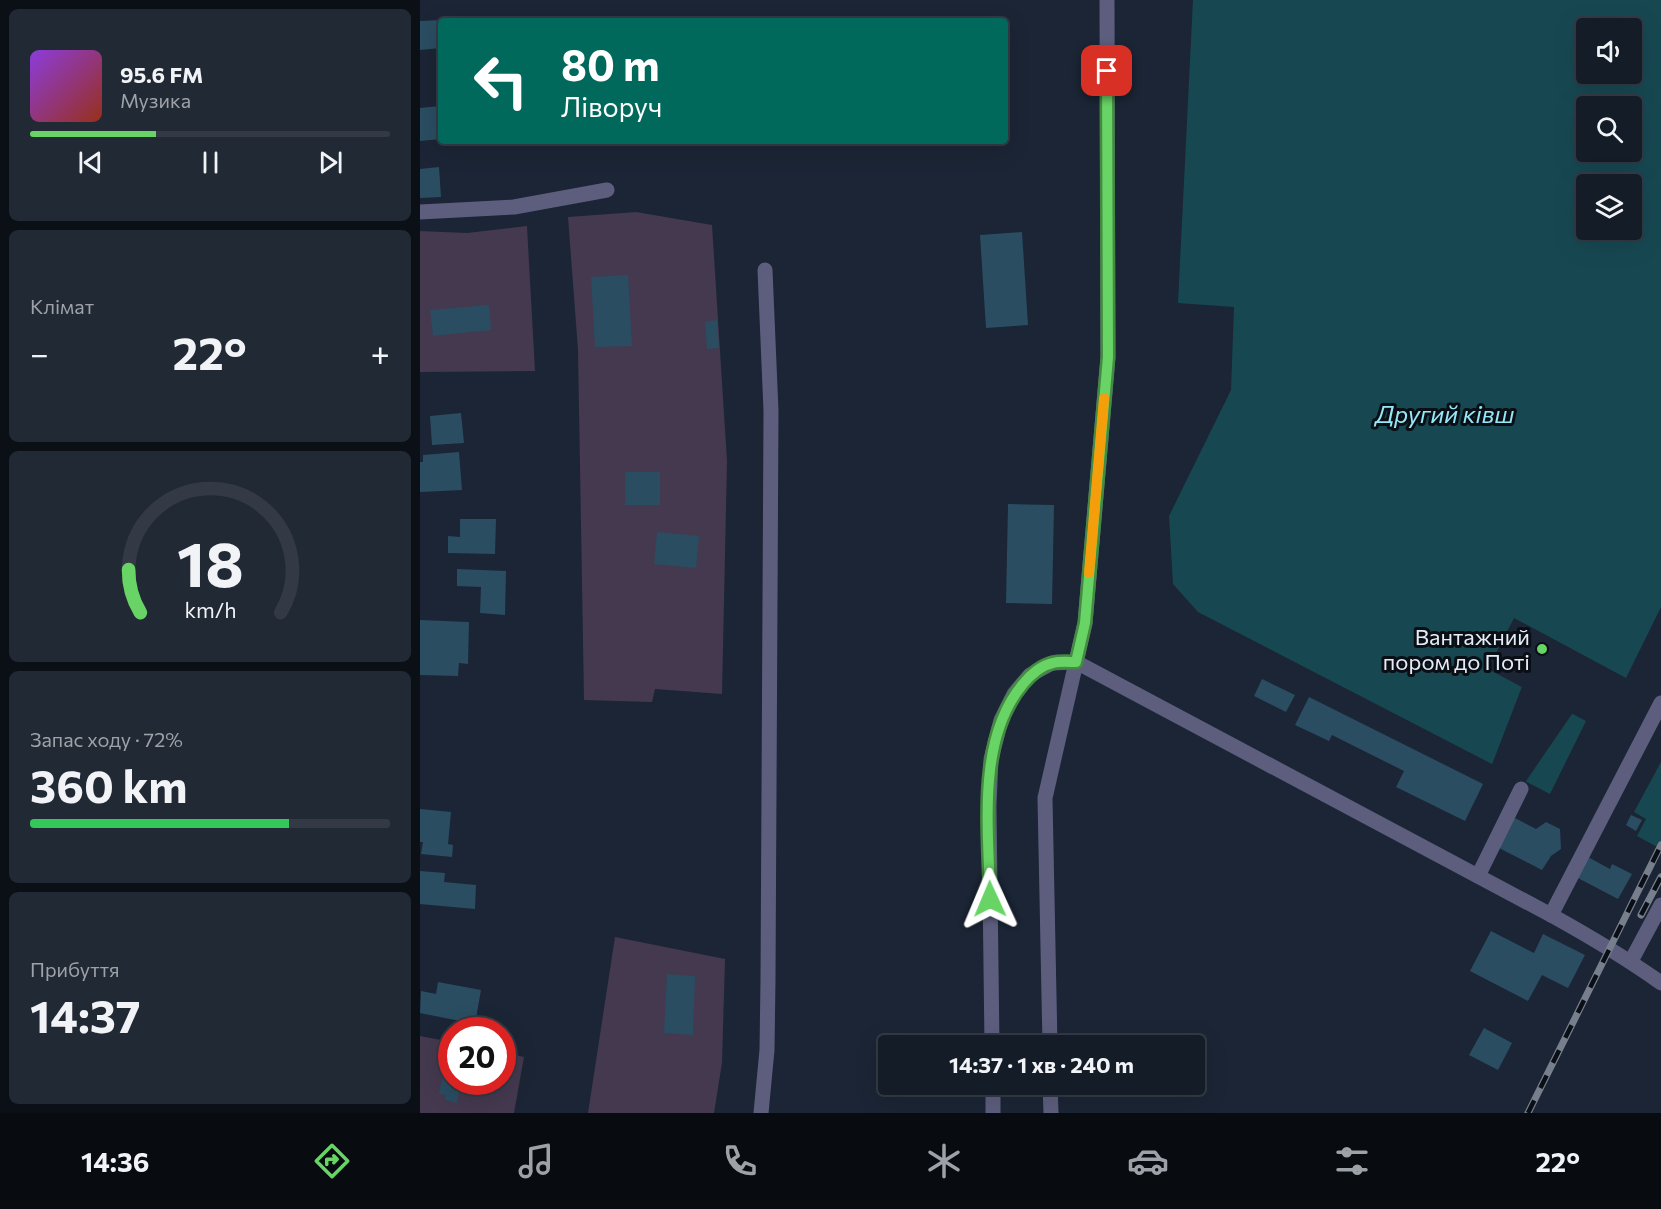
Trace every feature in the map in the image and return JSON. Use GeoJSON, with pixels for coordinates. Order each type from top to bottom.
{"type":"FeatureCollection","features":[{"type":"Feature","properties":{"kind":"lane"},"geometry":{"type":"LineString","coordinates":[[1050,1035],[1045,798],[1085,623],[1108,357],[1107,0]]}},
{"type":"Feature","properties":{"kind":"lane"},"geometry":{"type":"LineString","coordinates":[[420,212],[514,207],[607,190]]}},
{"type":"Feature","properties":{"kind":"lane"},"geometry":{"type":"LineString","coordinates":[[761,1113],[767,1050],[771,411],[765,270]]}},
{"type":"Feature","properties":{"kind":"lane"},"geometry":{"type":"LineString","coordinates":[[992,1035],[988,806],[991,759],[1001,720],[1014,694],[1030,675],[1052,663],[1076,662],[1551,915],[1631,961],[1661,983]]}},
{"type":"Feature","properties":{"kind":"lane"},"geometry":{"type":"LineString","coordinates":[[1551,915],[1661,704]]}},
{"type":"Feature","properties":{"kind":"lane"},"geometry":{"type":"LineString","coordinates":[[1478,876],[1521,789]]}},
{"type":"Feature","properties":{"kind":"lane"},"geometry":{"type":"LineString","coordinates":[[1631,961],[1661,905]]}},
{"type":"Feature","properties":{"kind":"lane"},"geometry":{"type":"LineString","coordinates":[[993,1095],[993,1113]]}},
{"type":"Feature","properties":{"kind":"lane"},"geometry":{"type":"LineString","coordinates":[[1050,1095],[1051,1113]]}},
{"type":"Feature","properties":{"kind":"shaded area"},"geometry":{"type":"Polygon","coordinates":[[[636,212],[712,225],[727,461],[722,694],[655,689],[652,702],[584,700],[578,350],[568,217],[636,212]]]}},
{"type":"Feature","properties":{"kind":"shaded area"},"geometry":{"type":"Polygon","coordinates":[[[527,226],[535,371],[420,372],[420,231],[467,233],[527,226]]]}},
{"type":"Feature","properties":{"kind":"shaded area"},"geometry":{"type":"Polygon","coordinates":[[[615,937],[725,959],[722,1063],[714,1113],[588,1113],[615,937]]]}},
{"type":"Feature","properties":{"kind":"shaded area"},"geometry":{"type":"Polygon","coordinates":[[[420,1036],[438,1039],[438,1095],[516,1095],[516,1055],[524,1057],[514,1113],[420,1113],[420,1036]]]}},
{"type":"Feature","properties":{"kind":"water","name":"Другий ківш"},"geometry":{"type":"Polygon","coordinates":[[[1193,0],[1661,0],[1661,607],[1626,678],[1514,618],[1488,669],[1586,721],[1550,794],[1198,612],[1173,584],[1169,516],[1231,390],[1234,307],[1178,303],[1193,0]]]}},
{"type":"Feature","properties":{"kind":"water"},"geometry":{"type":"Polygon","coordinates":[[[1661,762],[1661,849],[1637,836],[1646,819],[1634,812],[1661,762]]]}},
{"type":"Feature","properties":{"kind":"pier"},"geometry":{"type":"Polygon","coordinates":[[[1523,684],[1574,711],[1524,784],[1491,767],[1523,684]]]}},
{"type":"Feature","properties":{"kind":"building"},"geometry":{"type":"Polygon","coordinates":[[[438,20],[438,48],[420,50],[420,21],[438,20]]]}},
{"type":"Feature","properties":{"kind":"building"},"geometry":{"type":"Polygon","coordinates":[[[438,106],[438,139],[420,141],[420,108],[438,106]]]}},
{"type":"Feature","properties":{"kind":"building"},"geometry":{"type":"Polygon","coordinates":[[[439,167],[441,197],[420,198],[420,169],[439,167]]]}},
{"type":"Feature","properties":{"kind":"building"},"geometry":{"type":"Polygon","coordinates":[[[1022,232],[1028,325],[986,328],[980,235],[1022,232]]]}},
{"type":"Feature","properties":{"kind":"building"},"geometry":{"type":"Polygon","coordinates":[[[628,275],[632,346],[595,347],[591,277],[628,275]]]}},
{"type":"Feature","properties":{"kind":"building"},"geometry":{"type":"Polygon","coordinates":[[[489,305],[491,330],[433,336],[430,310],[489,305]]]}},
{"type":"Feature","properties":{"kind":"building"},"geometry":{"type":"Polygon","coordinates":[[[717,320],[719,348],[707,349],[705,322],[717,320]]]}},
{"type":"Feature","properties":{"kind":"building"},"geometry":{"type":"Polygon","coordinates":[[[461,413],[464,443],[432,445],[430,416],[461,413]]]}},
{"type":"Feature","properties":{"kind":"building"},"geometry":{"type":"Polygon","coordinates":[[[459,452],[462,490],[420,492],[420,462],[423,462],[423,455],[459,452]]]}},
{"type":"Feature","properties":{"kind":"building"},"geometry":{"type":"Polygon","coordinates":[[[625,472],[660,472],[660,505],[625,505],[625,472]]]}},
{"type":"Feature","properties":{"kind":"building"},"geometry":{"type":"Polygon","coordinates":[[[1008,504],[1054,505],[1052,604],[1006,603],[1008,504]]]}},
{"type":"Feature","properties":{"kind":"building"},"geometry":{"type":"Polygon","coordinates":[[[460,519],[496,519],[495,554],[448,553],[448,536],[460,537],[460,519]]]}},
{"type":"Feature","properties":{"kind":"building"},"geometry":{"type":"Polygon","coordinates":[[[657,532],[699,536],[696,568],[654,564],[657,532]]]}},
{"type":"Feature","properties":{"kind":"building"},"geometry":{"type":"Polygon","coordinates":[[[457,569],[506,571],[505,615],[480,613],[481,587],[457,586],[457,569]]]}},
{"type":"Feature","properties":{"kind":"building"},"geometry":{"type":"Polygon","coordinates":[[[420,620],[469,622],[468,664],[459,663],[458,676],[420,675],[420,620]]]}},
{"type":"Feature","properties":{"kind":"building"},"geometry":{"type":"Polygon","coordinates":[[[1262,679],[1295,695],[1286,712],[1254,696],[1262,679]]]}},
{"type":"Feature","properties":{"kind":"building"},"geometry":{"type":"Polygon","coordinates":[[[1309,697],[1483,784],[1465,821],[1396,787],[1404,771],[1332,735],[1329,741],[1295,725],[1309,697]]]}},
{"type":"Feature","properties":{"kind":"building"},"geometry":{"type":"Polygon","coordinates":[[[420,809],[451,812],[448,844],[453,845],[452,857],[421,854],[423,842],[420,842],[420,809]]]}},
{"type":"Feature","properties":{"kind":"building"},"geometry":{"type":"Polygon","coordinates":[[[1631,815],[1642,820],[1636,831],[1626,825],[1631,815]]]}},
{"type":"Feature","properties":{"kind":"building"},"geometry":{"type":"Polygon","coordinates":[[[1513,817],[1536,829],[1546,822],[1560,829],[1561,849],[1551,856],[1542,870],[1497,847],[1513,817]]]}},
{"type":"Feature","properties":{"kind":"building"},"geometry":{"type":"Polygon","coordinates":[[[1586,856],[1610,869],[1612,864],[1632,874],[1618,899],[1576,877],[1586,856]]]}},
{"type":"Feature","properties":{"kind":"building"},"geometry":{"type":"Polygon","coordinates":[[[420,871],[445,873],[444,882],[476,885],[475,909],[420,904],[420,871]]]}},
{"type":"Feature","properties":{"kind":"building"},"geometry":{"type":"Polygon","coordinates":[[[1491,931],[1534,953],[1543,934],[1585,955],[1568,988],[1542,975],[1528,1001],[1470,971],[1491,931]]]}},
{"type":"Feature","properties":{"kind":"building"},"geometry":{"type":"Polygon","coordinates":[[[667,974],[695,976],[693,1035],[664,1033],[667,974]]]}},
{"type":"Feature","properties":{"kind":"building"},"geometry":{"type":"Polygon","coordinates":[[[438,982],[481,990],[476,1017],[440,1017],[420,1013],[421,991],[436,994],[438,982]]]}},
{"type":"Feature","properties":{"kind":"building"},"geometry":{"type":"Polygon","coordinates":[[[1484,1028],[1512,1043],[1498,1070],[1469,1055],[1484,1028]]]}},
{"type":"Feature","properties":{"kind":"building"},"geometry":{"type":"Polygon","coordinates":[[[446,1095],[459,1095],[457,1103],[445,1100],[446,1095]]]}},
{"type":"Feature","properties":{"kind":"railway"},"geometry":{"type":"LineString","coordinates":[[1528,1113],[1661,845]]}},
{"type":"Feature","properties":{"kind":"railway"},"geometry":{"type":"LineString","coordinates":[[1641,915],[1661,877]]}},
{"type":"Feature","properties":{"kind":"slow traffic"},"geometry":{"type":"LineString","coordinates":[[1089,573],[1104,398]]}},
{"type":"Feature","properties":{"kind":"place","name":"Вантажний пором до Поті"},"geometry":{"type":"Point","coordinates":[1542,649]}},
{"type":"Feature","properties":{"kind":"route"},"geometry":{"type":"LineString","coordinates":[[990,899],[988,806],[991,759],[1001,720],[1014,694],[1030,675],[1052,663],[1076,662],[1085,623],[1108,357],[1107,71]]}}]}
